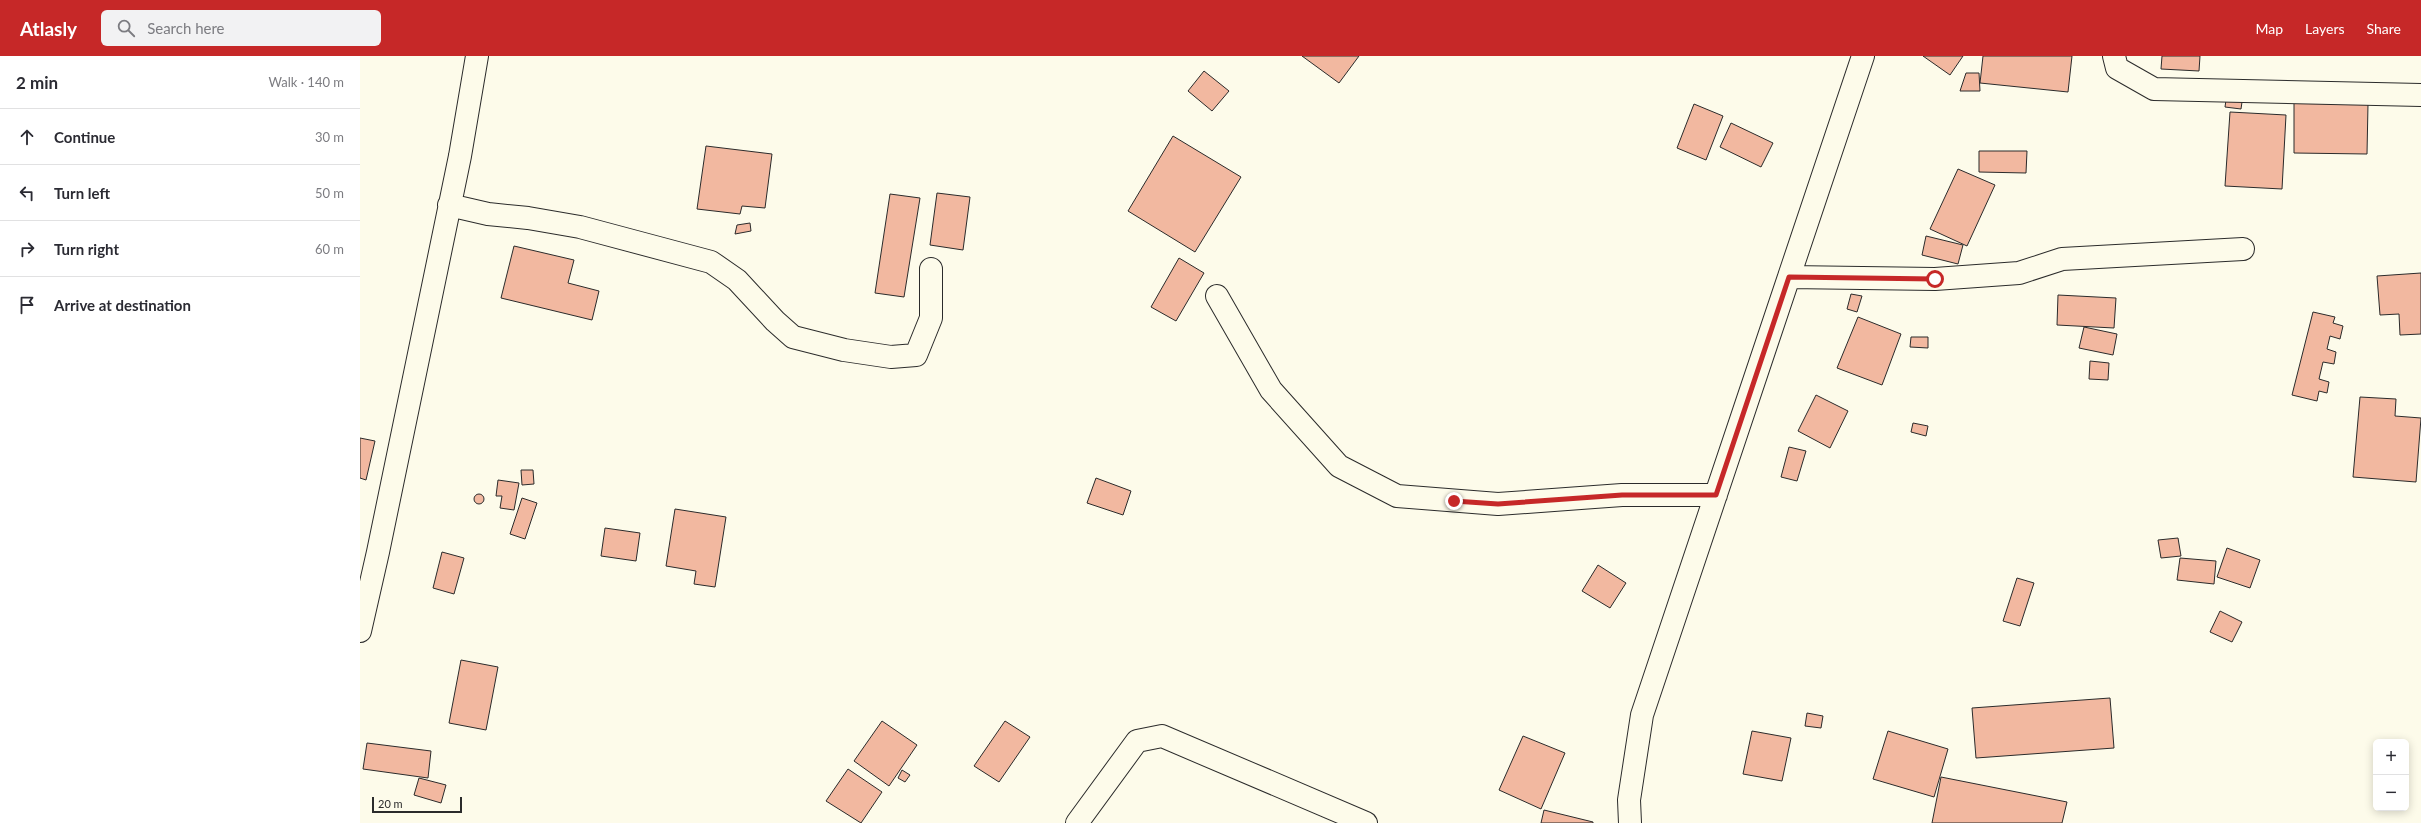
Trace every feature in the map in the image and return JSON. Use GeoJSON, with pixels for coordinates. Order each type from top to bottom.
{"type":"FeatureCollection","features":[{"type":"Feature","properties":{"kind":"street"},"geometry":{"type":"LineString","coordinates":[[360,631],[450,205],[477,56]]}},
{"type":"Feature","properties":{"kind":"street"},"geometry":{"type":"LineString","coordinates":[[1630,823],[1629,800],[1642,715],[1863,56]]}},
{"type":"Feature","properties":{"kind":"street"},"geometry":{"type":"LineString","coordinates":[[2114,56],[2117,68],[2154,89],[2421,95]]}},
{"type":"Feature","properties":{"kind":"street"},"geometry":{"type":"LineString","coordinates":[[450,205],[488,214],[528,218],[580,227],[711,262],[737,280],[775,321],[793,337],[844,350],[891,357],[916,355],[931,318],[931,269]]}},
{"type":"Feature","properties":{"kind":"street"},"geometry":{"type":"LineString","coordinates":[[1789,277],[1935,279],[2018,273],[2062,259],[2243,249]]}},
{"type":"Feature","properties":{"kind":"street"},"geometry":{"type":"LineString","coordinates":[[1217,296],[1272,390],[1339,466],[1397,496],[1498,504],[1622,495],[1716,495]]}},
{"type":"Feature","properties":{"kind":"street"},"geometry":{"type":"LineString","coordinates":[[1077,823],[1137,741],[1162,736],[1366,823]]}},
{"type":"Feature","properties":{"kind":"building"},"geometry":{"type":"Polygon","coordinates":[[[1302,56],[1359,56],[1339,83],[1302,56]]]}},
{"type":"Feature","properties":{"kind":"building"},"geometry":{"type":"Polygon","coordinates":[[[1923,56],[1963,56],[1950,75],[1923,56]]]}},
{"type":"Feature","properties":{"kind":"building"},"geometry":{"type":"Polygon","coordinates":[[[1983,56],[2072,56],[2068,92],[1980,83],[1983,56]]]}},
{"type":"Feature","properties":{"kind":"building"},"geometry":{"type":"Polygon","coordinates":[[[2162,56],[2200,56],[2199,71],[2161,69],[2162,56]]]}},
{"type":"Feature","properties":{"kind":"building"},"geometry":{"type":"Polygon","coordinates":[[[1204,71],[1229,91],[1212,111],[1188,91],[1204,71]]]}},
{"type":"Feature","properties":{"kind":"building"},"geometry":{"type":"Polygon","coordinates":[[[1966,73],[1979,73],[1980,91],[1960,91],[1966,73]]]}},
{"type":"Feature","properties":{"kind":"building"},"geometry":{"type":"Polygon","coordinates":[[[2227,93],[2243,95],[2241,109],[2225,107],[2227,93]]]}},
{"type":"Feature","properties":{"kind":"building"},"geometry":{"type":"Polygon","coordinates":[[[2294,103],[2368,104],[2367,154],[2294,153],[2294,103]]]}},
{"type":"Feature","properties":{"kind":"building"},"geometry":{"type":"Polygon","coordinates":[[[1694,104],[1723,116],[1706,160],[1677,148],[1694,104]]]}},
{"type":"Feature","properties":{"kind":"building"},"geometry":{"type":"Polygon","coordinates":[[[2230,112],[2286,115],[2282,189],[2225,186],[2230,112]]]}},
{"type":"Feature","properties":{"kind":"building"},"geometry":{"type":"Polygon","coordinates":[[[1731,123],[1773,143],[1761,167],[1720,147],[1731,123]]]}},
{"type":"Feature","properties":{"kind":"building"},"geometry":{"type":"Polygon","coordinates":[[[1173,136],[1241,177],[1195,252],[1128,211],[1173,136]]]}},
{"type":"Feature","properties":{"kind":"building"},"geometry":{"type":"Polygon","coordinates":[[[706,146],[772,154],[765,208],[742,206],[740,214],[697,209],[706,146]]]}},
{"type":"Feature","properties":{"kind":"building"},"geometry":{"type":"Polygon","coordinates":[[[1979,151],[2027,151],[2026,173],[1979,172],[1979,151]]]}},
{"type":"Feature","properties":{"kind":"building"},"geometry":{"type":"Polygon","coordinates":[[[1958,169],[1995,185],[1967,246],[1930,229],[1958,169]]]}},
{"type":"Feature","properties":{"kind":"building"},"geometry":{"type":"Polygon","coordinates":[[[937,193],[970,197],[963,250],[930,245],[937,193]]]}},
{"type":"Feature","properties":{"kind":"building"},"geometry":{"type":"Polygon","coordinates":[[[890,194],[920,198],[904,297],[875,293],[890,194]]]}},
{"type":"Feature","properties":{"kind":"building"},"geometry":{"type":"Polygon","coordinates":[[[750,223],[751,231],[735,234],[737,225],[750,223]]]}},
{"type":"Feature","properties":{"kind":"building"},"geometry":{"type":"Polygon","coordinates":[[[1926,236],[1963,245],[1958,264],[1922,255],[1926,236]]]}},
{"type":"Feature","properties":{"kind":"building"},"geometry":{"type":"Polygon","coordinates":[[[514,246],[574,260],[568,283],[599,291],[592,320],[501,298],[514,246]]]}},
{"type":"Feature","properties":{"kind":"building"},"geometry":{"type":"Polygon","coordinates":[[[1179,258],[1204,273],[1176,321],[1151,307],[1179,258]]]}},
{"type":"Feature","properties":{"kind":"building"},"geometry":{"type":"Polygon","coordinates":[[[2421,273],[2421,334],[2400,335],[2399,314],[2380,315],[2377,276],[2421,273]]]}},
{"type":"Feature","properties":{"kind":"building"},"geometry":{"type":"Polygon","coordinates":[[[1851,294],[1862,296],[1857,312],[1847,309],[1851,294]]]}},
{"type":"Feature","properties":{"kind":"building"},"geometry":{"type":"Polygon","coordinates":[[[2058,295],[2116,298],[2114,328],[2057,325],[2058,295]]]}},
{"type":"Feature","properties":{"kind":"building"},"geometry":{"type":"Polygon","coordinates":[[[2313,312],[2335,317],[2333,323],[2343,326],[2340,339],[2330,336],[2327,349],[2336,352],[2334,364],[2323,362],[2319,379],[2329,382],[2327,393],[2319,391],[2317,401],[2292,395],[2313,312]]]}},
{"type":"Feature","properties":{"kind":"building"},"geometry":{"type":"Polygon","coordinates":[[[1858,317],[1901,334],[1882,385],[1837,368],[1858,317]]]}},
{"type":"Feature","properties":{"kind":"building"},"geometry":{"type":"Polygon","coordinates":[[[2084,327],[2117,334],[2113,355],[2079,348],[2084,327]]]}},
{"type":"Feature","properties":{"kind":"building"},"geometry":{"type":"Polygon","coordinates":[[[1911,337],[1928,337],[1928,348],[1910,347],[1911,337]]]}},
{"type":"Feature","properties":{"kind":"building"},"geometry":{"type":"Polygon","coordinates":[[[2090,361],[2109,363],[2108,380],[2089,379],[2090,361]]]}},
{"type":"Feature","properties":{"kind":"building"},"geometry":{"type":"Polygon","coordinates":[[[1816,395],[1848,411],[1830,448],[1798,431],[1816,395]]]}},
{"type":"Feature","properties":{"kind":"building"},"geometry":{"type":"Polygon","coordinates":[[[2360,397],[2396,399],[2395,416],[2421,418],[2416,482],[2353,477],[2360,397]]]}},
{"type":"Feature","properties":{"kind":"building"},"geometry":{"type":"Polygon","coordinates":[[[1913,423],[1928,426],[1926,436],[1911,432],[1913,423]]]}},
{"type":"Feature","properties":{"kind":"building"},"geometry":{"type":"Polygon","coordinates":[[[360,438],[375,441],[366,480],[360,478],[360,438]]]}},
{"type":"Feature","properties":{"kind":"building"},"geometry":{"type":"Polygon","coordinates":[[[1789,447],[1806,451],[1797,481],[1781,477],[1789,447]]]}},
{"type":"Feature","properties":{"kind":"building"},"geometry":{"type":"Polygon","coordinates":[[[521,470],[533,470],[534,484],[522,485],[521,470]]]}},
{"type":"Feature","properties":{"kind":"building"},"geometry":{"type":"Polygon","coordinates":[[[1096,478],[1131,491],[1123,515],[1087,503],[1096,478]]]}},
{"type":"Feature","properties":{"kind":"building"},"geometry":{"type":"Polygon","coordinates":[[[498,480],[519,483],[514,510],[500,508],[502,496],[496,496],[498,480]]]}},
{"type":"Feature","properties":{"kind":"building"},"geometry":{"type":"Polygon","coordinates":[[[477,494],[481,494],[483,495],[483,503],[477,504],[474,501],[474,497],[477,494]]]}},
{"type":"Feature","properties":{"kind":"building"},"geometry":{"type":"Polygon","coordinates":[[[522,498],[537,503],[525,539],[510,534],[522,498]]]}},
{"type":"Feature","properties":{"kind":"building"},"geometry":{"type":"Polygon","coordinates":[[[675,509],[726,517],[715,587],[694,584],[696,571],[666,566],[675,509]]]}},
{"type":"Feature","properties":{"kind":"building"},"geometry":{"type":"Polygon","coordinates":[[[605,528],[640,533],[636,561],[601,556],[605,528]]]}},
{"type":"Feature","properties":{"kind":"building"},"geometry":{"type":"Polygon","coordinates":[[[2178,538],[2181,556],[2161,558],[2158,540],[2178,538]]]}},
{"type":"Feature","properties":{"kind":"building"},"geometry":{"type":"Polygon","coordinates":[[[2227,548],[2260,560],[2250,588],[2217,577],[2227,548]]]}},
{"type":"Feature","properties":{"kind":"building"},"geometry":{"type":"Polygon","coordinates":[[[442,552],[464,558],[454,594],[433,588],[442,552]]]}},
{"type":"Feature","properties":{"kind":"building"},"geometry":{"type":"Polygon","coordinates":[[[2180,558],[2216,561],[2214,584],[2177,580],[2180,558]]]}},
{"type":"Feature","properties":{"kind":"building"},"geometry":{"type":"Polygon","coordinates":[[[1598,565],[1626,583],[1610,608],[1582,591],[1598,565]]]}},
{"type":"Feature","properties":{"kind":"building"},"geometry":{"type":"Polygon","coordinates":[[[2017,578],[2034,583],[2020,626],[2003,621],[2017,578]]]}},
{"type":"Feature","properties":{"kind":"building"},"geometry":{"type":"Polygon","coordinates":[[[2220,611],[2242,622],[2232,642],[2210,632],[2220,611]]]}},
{"type":"Feature","properties":{"kind":"building"},"geometry":{"type":"Polygon","coordinates":[[[461,660],[498,667],[486,730],[449,723],[461,660]]]}},
{"type":"Feature","properties":{"kind":"building"},"geometry":{"type":"Polygon","coordinates":[[[2110,698],[2114,748],[1976,758],[1972,708],[2110,698]]]}},
{"type":"Feature","properties":{"kind":"building"},"geometry":{"type":"Polygon","coordinates":[[[1807,713],[1823,716],[1821,728],[1805,726],[1807,713]]]}},
{"type":"Feature","properties":{"kind":"building"},"geometry":{"type":"Polygon","coordinates":[[[882,721],[917,745],[889,786],[854,761],[882,721]]]}},
{"type":"Feature","properties":{"kind":"building"},"geometry":{"type":"Polygon","coordinates":[[[1005,721],[1030,737],[999,782],[974,766],[1005,721]]]}},
{"type":"Feature","properties":{"kind":"building"},"geometry":{"type":"Polygon","coordinates":[[[1752,731],[1791,738],[1782,781],[1743,774],[1752,731]]]}},
{"type":"Feature","properties":{"kind":"building"},"geometry":{"type":"Polygon","coordinates":[[[1888,731],[1948,749],[1934,797],[1873,779],[1888,731]]]}},
{"type":"Feature","properties":{"kind":"building"},"geometry":{"type":"Polygon","coordinates":[[[1523,736],[1565,753],[1541,809],[1499,790],[1523,736]]]}},
{"type":"Feature","properties":{"kind":"building"},"geometry":{"type":"Polygon","coordinates":[[[367,743],[431,751],[428,778],[363,769],[367,743]]]}},
{"type":"Feature","properties":{"kind":"building"},"geometry":{"type":"Polygon","coordinates":[[[848,769],[882,792],[861,823],[826,801],[848,769]]]}},
{"type":"Feature","properties":{"kind":"building"},"geometry":{"type":"Polygon","coordinates":[[[902,770],[910,775],[905,782],[898,778],[902,770]]]}},
{"type":"Feature","properties":{"kind":"building"},"geometry":{"type":"Polygon","coordinates":[[[1941,777],[2067,802],[2062,823],[1932,823],[1941,777]]]}},
{"type":"Feature","properties":{"kind":"building"},"geometry":{"type":"Polygon","coordinates":[[[419,778],[446,785],[441,803],[414,795],[419,778]]]}},
{"type":"Feature","properties":{"kind":"building"},"geometry":{"type":"Polygon","coordinates":[[[1544,810],[1593,822],[1593,823],[1541,823],[1544,810]]]}},
{"type":"Feature","properties":{"kind":"route"},"geometry":{"type":"LineString","coordinates":[[1454,501],[1498,504],[1622,495],[1716,495],[1789,277],[1935,279]]}}]}
